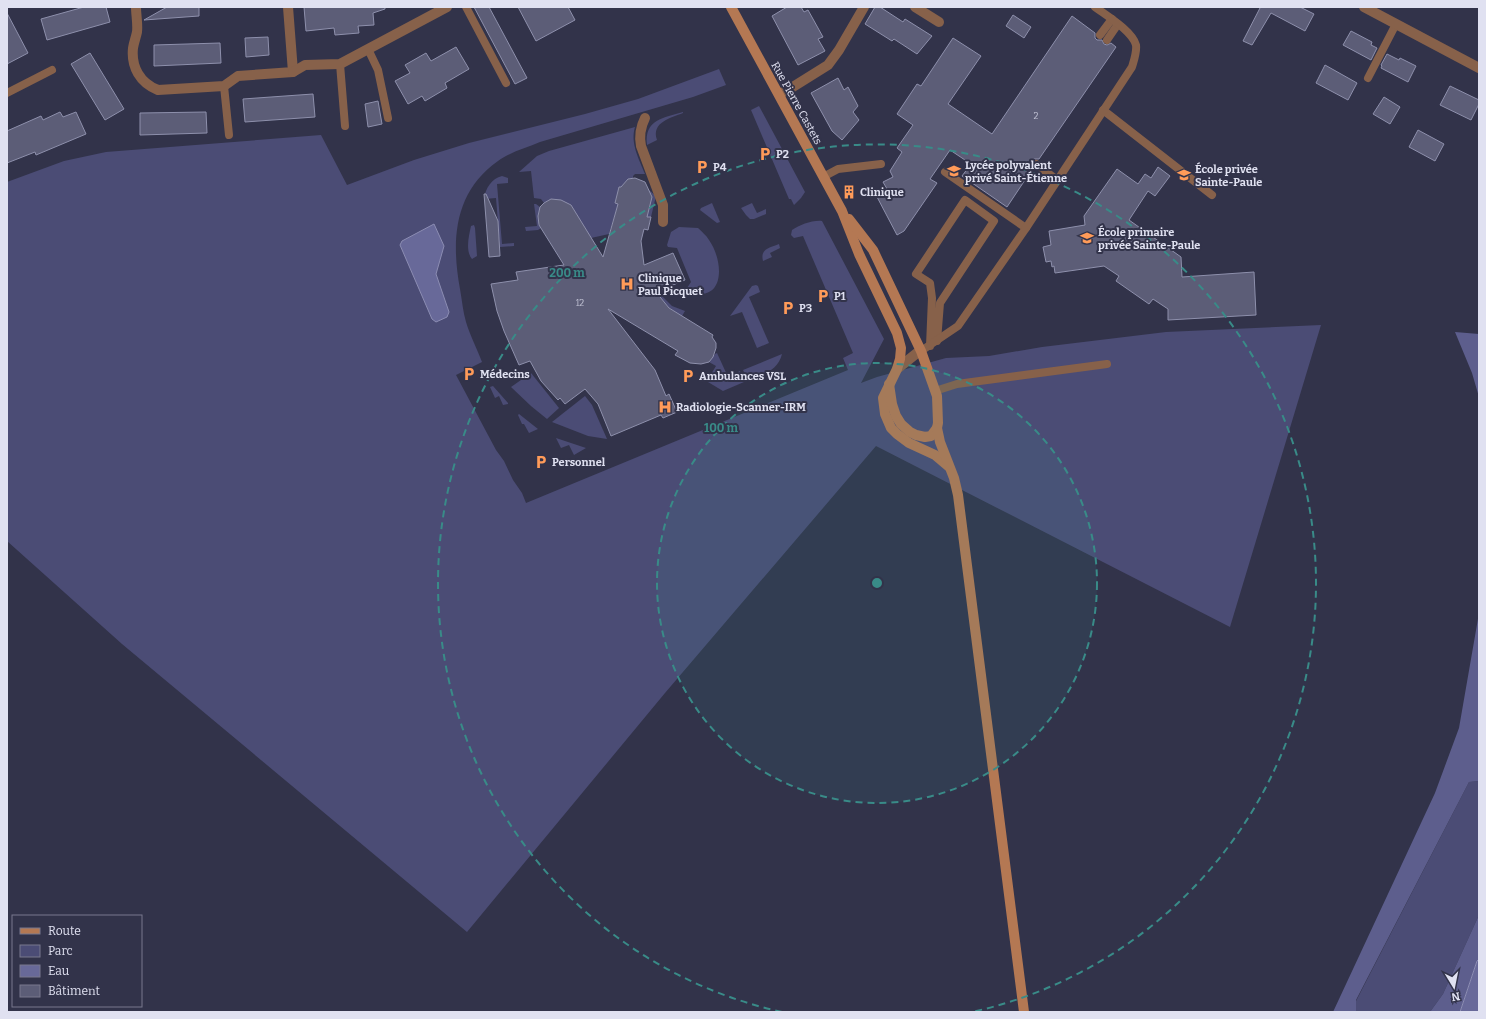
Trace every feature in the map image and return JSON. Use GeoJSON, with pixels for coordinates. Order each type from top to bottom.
{"type":"FeatureCollection","features":[{"type":"Feature","properties":{"kind":"street"},"geometry":{"type":"LineString","coordinates":[[136,7],[137,32],[133,49],[134,62],[138,76],[143,82],[158,90],[224,86],[238,76],[293,72],[305,65],[340,64],[447,7]]}},
{"type":"Feature","properties":{"kind":"street"},"geometry":{"type":"LineString","coordinates":[[288,7],[293,72]]}},
{"type":"Feature","properties":{"kind":"street","name":"Rue Pierre Castets"},"geometry":{"type":"LineString","coordinates":[[731,7],[842,211],[859,254],[892,320],[901,348],[897,369]]}},
{"type":"Feature","properties":{"kind":"street"},"geometry":{"type":"LineString","coordinates":[[779,94],[828,65],[839,50],[864,7]]}},
{"type":"Feature","properties":{"kind":"street"},"geometry":{"type":"LineString","coordinates":[[915,7],[939,22]]}},
{"type":"Feature","properties":{"kind":"street"},"geometry":{"type":"LineString","coordinates":[[1364,7],[1378,10],[1396,24],[1479,68]]}},
{"type":"Feature","properties":{"kind":"street"},"geometry":{"type":"LineString","coordinates":[[644,118],[641,126],[641,146],[663,205],[663,222]]}},
{"type":"Feature","properties":{"kind":"street","name":"Rue Pierre Castets"},"geometry":{"type":"LineString","coordinates":[[842,211],[873,250],[929,346],[939,413],[937,428],[940,442],[951,469],[958,495],[1024,1012]]}},
{"type":"Feature","properties":{"kind":"street"},"geometry":{"type":"LineString","coordinates":[[929,346],[917,353],[897,369],[883,398],[885,414],[891,428],[910,443],[935,455],[951,469]]}},
{"type":"Feature","properties":{"kind":"street"},"geometry":{"type":"LineString","coordinates":[[889,384],[892,404],[896,416],[901,424],[910,432],[924,437],[931,436],[937,428]]}},
{"type":"Feature","properties":{"kind":"lane"},"geometry":{"type":"LineString","coordinates":[[466,7],[506,83]]}},
{"type":"Feature","properties":{"kind":"lane"},"geometry":{"type":"LineString","coordinates":[[929,346],[958,326],[1026,228],[1132,66],[1135,58],[1136,46],[1133,39],[1115,22],[1095,7]]}},
{"type":"Feature","properties":{"kind":"lane"},"geometry":{"type":"LineString","coordinates":[[1103,38],[1115,22]]}},
{"type":"Feature","properties":{"kind":"lane"},"geometry":{"type":"LineString","coordinates":[[1368,78],[1396,24]]}},
{"type":"Feature","properties":{"kind":"lane"},"geometry":{"type":"LineString","coordinates":[[368,49],[378,70],[388,118]]}},
{"type":"Feature","properties":{"kind":"lane"},"geometry":{"type":"LineString","coordinates":[[340,64],[345,126]]}},
{"type":"Feature","properties":{"kind":"lane"},"geometry":{"type":"LineString","coordinates":[[7,93],[52,70]]}},
{"type":"Feature","properties":{"kind":"lane"},"geometry":{"type":"LineString","coordinates":[[224,86],[229,135]]}},
{"type":"Feature","properties":{"kind":"lane"},"geometry":{"type":"LineString","coordinates":[[1103,110],[1212,195]]}},
{"type":"Feature","properties":{"kind":"lane"},"geometry":{"type":"LineString","coordinates":[[823,177],[838,169],[881,164]]}},
{"type":"Feature","properties":{"kind":"lane"},"geometry":{"type":"LineString","coordinates":[[1036,164],[1057,180]]}},
{"type":"Feature","properties":{"kind":"lane"},"geometry":{"type":"LineString","coordinates":[[945,172],[1026,228]]}},
{"type":"Feature","properties":{"kind":"lane"},"geometry":{"type":"LineString","coordinates":[[965,200],[994,221],[940,303],[929,346],[932,298],[930,283],[916,274],[965,200]]}},
{"type":"Feature","properties":{"kind":"lane"},"geometry":{"type":"LineString","coordinates":[[935,391],[958,384],[1107,364]]}},
{"type":"Feature","properties":{"kind":"green space"},"geometry":{"type":"Polygon","coordinates":[[[719,69],[726,85],[693,97],[540,142],[508,155],[483,173],[472,187],[464,202],[456,235],[457,271],[466,322],[482,362],[456,375],[496,450],[522,493],[526,503],[848,370],[843,358],[853,353],[803,236],[794,238],[791,235],[792,230],[810,222],[822,221],[884,339],[861,383],[877,377],[946,358],[989,356],[1042,347],[1166,332],[1321,325],[1230,627],[876,446],[665,693],[467,932],[122,644],[7,541],[7,182],[64,161],[106,152],[321,135],[347,185],[414,160],[469,143],[638,99],[719,69]]]}},
{"type":"Feature","properties":{"kind":"green space"},"geometry":{"type":"Polygon","coordinates":[[[759,106],[805,192],[794,205],[791,199],[789,199],[751,110],[759,106]]]}},
{"type":"Feature","properties":{"kind":"green space"},"geometry":{"type":"Polygon","coordinates":[[[683,112],[659,125],[656,134],[657,140],[647,145],[647,136],[652,125],[662,118],[683,112]]]}},
{"type":"Feature","properties":{"kind":"green space"},"geometry":{"type":"Polygon","coordinates":[[[635,127],[634,145],[645,174],[635,174],[633,178],[628,179],[621,187],[619,187],[615,203],[618,204],[609,234],[591,238],[570,204],[568,205],[562,201],[553,199],[544,203],[541,199],[534,198],[531,171],[519,172],[537,156],[549,151],[635,127]]]}},
{"type":"Feature","properties":{"kind":"green space"},"geometry":{"type":"Polygon","coordinates":[[[502,176],[508,178],[508,183],[497,184],[502,244],[514,243],[514,246],[500,247],[496,198],[484,199],[490,184],[498,177],[502,176]]]}},
{"type":"Feature","properties":{"kind":"green space"},"geometry":{"type":"Polygon","coordinates":[[[649,190],[656,196],[651,217],[647,217],[652,195],[650,194],[649,190]]]}},
{"type":"Feature","properties":{"kind":"green space"},"geometry":{"type":"Polygon","coordinates":[[[712,203],[720,222],[717,223],[700,210],[701,208],[712,203]]]}},
{"type":"Feature","properties":{"kind":"green space"},"geometry":{"type":"Polygon","coordinates":[[[752,203],[757,213],[766,209],[766,214],[750,219],[741,208],[752,203]]]}},
{"type":"Feature","properties":{"kind":"green space"},"geometry":{"type":"Polygon","coordinates":[[[534,204],[540,207],[538,216],[540,223],[538,224],[541,228],[538,230],[526,231],[525,227],[537,226],[534,204]]]}},
{"type":"Feature","properties":{"kind":"green space"},"geometry":{"type":"Polygon","coordinates":[[[474,225],[477,256],[472,259],[469,252],[468,243],[471,226],[474,225]]]}},
{"type":"Feature","properties":{"kind":"green space"},"geometry":{"type":"Polygon","coordinates":[[[679,227],[698,228],[708,238],[714,249],[718,260],[718,280],[714,288],[708,293],[698,294],[685,291],[691,282],[677,248],[668,247],[667,245],[671,232],[679,227]]]}},
{"type":"Feature","properties":{"kind":"green space"},"geometry":{"type":"Polygon","coordinates":[[[779,244],[780,248],[770,253],[772,257],[763,261],[762,257],[764,251],[779,244]]]}},
{"type":"Feature","properties":{"kind":"green space"},"geometry":{"type":"Polygon","coordinates":[[[752,286],[758,286],[760,292],[749,297],[769,343],[757,348],[742,312],[730,316],[752,286]]]}},
{"type":"Feature","properties":{"kind":"green space"},"geometry":{"type":"Polygon","coordinates":[[[660,294],[672,306],[685,311],[682,316],[669,308],[658,295],[660,294]]]}},
{"type":"Feature","properties":{"kind":"green space"},"geometry":{"type":"Polygon","coordinates":[[[717,353],[728,377],[740,371],[744,382],[723,391],[708,382],[708,379],[716,366],[709,362],[717,353]]]}},
{"type":"Feature","properties":{"kind":"green space"},"geometry":{"type":"Polygon","coordinates":[[[782,354],[780,360],[773,368],[764,374],[748,380],[743,370],[782,354]]]}},
{"type":"Feature","properties":{"kind":"green space"},"geometry":{"type":"Polygon","coordinates":[[[531,373],[559,408],[547,419],[511,387],[531,373]]]}},
{"type":"Feature","properties":{"kind":"green space"},"geometry":{"type":"Polygon","coordinates":[[[493,386],[508,404],[503,405],[499,396],[495,398],[490,387],[493,386]]]}},
{"type":"Feature","properties":{"kind":"green space"},"geometry":{"type":"Polygon","coordinates":[[[585,396],[592,405],[607,439],[588,436],[552,422],[585,396]]]}},
{"type":"Feature","properties":{"kind":"green space"},"geometry":{"type":"Polygon","coordinates":[[[519,414],[538,429],[529,433],[524,424],[522,424],[518,415],[519,414]]]}},
{"type":"Feature","properties":{"kind":"green space"},"geometry":{"type":"Polygon","coordinates":[[[556,438],[586,448],[574,455],[569,445],[561,448],[556,438]]]}},
{"type":"Feature","properties":{"kind":"green space"},"geometry":{"type":"Polygon","coordinates":[[[1479,781],[1479,915],[1443,994],[1430,1012],[1356,1012],[1356,1001],[1469,782],[1479,781]]]}},
{"type":"Feature","properties":{"kind":"shaded area"},"geometry":{"type":"Polygon","coordinates":[[[1455,332],[1479,334],[1479,397],[1472,373],[1455,332]]]}},
{"type":"Feature","properties":{"kind":"shaded area"},"geometry":{"type":"Polygon","coordinates":[[[1479,613],[1479,781],[1469,782],[1356,1000],[1356,1012],[1333,1012],[1435,793],[1459,728],[1479,613]]]}},
{"type":"Feature","properties":{"kind":"shaded area"},"geometry":{"type":"Polygon","coordinates":[[[1479,915],[1479,959],[1477,961],[1460,1012],[1430,1012],[1443,994],[1479,915]]]}},
{"type":"Feature","properties":{"kind":"water"},"geometry":{"type":"Polygon","coordinates":[[[434,224],[444,246],[436,274],[449,312],[447,317],[436,322],[432,319],[400,245],[402,241],[434,224]]]}},
{"type":"Feature","properties":{"kind":"water"},"geometry":{"type":"Polygon","coordinates":[[[1479,959],[1479,1012],[1460,1012],[1477,961],[1479,959]]]}},
{"type":"Feature","properties":{"kind":"building"},"geometry":{"type":"Polygon","coordinates":[[[84,7],[106,7],[110,22],[47,40],[41,19],[84,7]]]}},
{"type":"Feature","properties":{"kind":"building"},"geometry":{"type":"Polygon","coordinates":[[[167,7],[199,7],[199,16],[144,20],[167,7]]]}},
{"type":"Feature","properties":{"kind":"building"},"geometry":{"type":"Polygon","coordinates":[[[304,7],[385,7],[385,9],[373,13],[374,25],[358,26],[359,33],[335,35],[334,28],[306,31],[304,7]]]}},
{"type":"Feature","properties":{"kind":"building"},"geometry":{"type":"Polygon","coordinates":[[[474,7],[489,7],[527,78],[515,84],[474,7]]]}},
{"type":"Feature","properties":{"kind":"building"},"geometry":{"type":"Polygon","coordinates":[[[518,7],[568,7],[575,20],[536,41],[518,7]]]}},
{"type":"Feature","properties":{"kind":"building"},"geometry":{"type":"Polygon","coordinates":[[[787,7],[801,7],[804,12],[808,10],[823,37],[818,39],[825,51],[798,65],[772,16],[787,7]]]}},
{"type":"Feature","properties":{"kind":"building"},"geometry":{"type":"Polygon","coordinates":[[[875,7],[880,7],[903,22],[905,19],[932,36],[917,54],[894,39],[892,41],[865,24],[875,7]]]}},
{"type":"Feature","properties":{"kind":"building"},"geometry":{"type":"Polygon","coordinates":[[[1258,7],[1300,7],[1314,14],[1305,31],[1271,13],[1252,45],[1243,41],[1260,8],[1258,7]]]}},
{"type":"Feature","properties":{"kind":"building"},"geometry":{"type":"Polygon","coordinates":[[[7,13],[28,53],[7,64],[7,13]]]}},
{"type":"Feature","properties":{"kind":"building"},"geometry":{"type":"Polygon","coordinates":[[[1013,15],[1031,27],[1024,38],[1006,26],[1013,15]]]}},
{"type":"Feature","properties":{"kind":"building"},"geometry":{"type":"Polygon","coordinates":[[[1072,16],[1095,33],[1095,38],[1097,40],[1102,40],[1104,44],[1107,45],[1111,43],[1116,47],[1039,159],[1034,159],[1031,161],[1031,166],[1033,168],[1007,207],[962,176],[971,164],[950,150],[930,179],[937,183],[904,231],[897,235],[876,195],[887,189],[883,182],[893,177],[890,171],[902,152],[897,148],[913,125],[897,114],[917,84],[921,86],[953,38],[981,56],[948,104],[992,134],[1072,16]]]}},
{"type":"Feature","properties":{"kind":"building"},"geometry":{"type":"Polygon","coordinates":[[[1351,31],[1372,42],[1371,45],[1377,48],[1371,60],[1343,45],[1351,31]]]}},
{"type":"Feature","properties":{"kind":"building"},"geometry":{"type":"Polygon","coordinates":[[[268,37],[269,55],[246,57],[245,38],[268,37]]]}},
{"type":"Feature","properties":{"kind":"building"},"geometry":{"type":"Polygon","coordinates":[[[220,43],[221,63],[154,66],[154,45],[220,43]]]}},
{"type":"Feature","properties":{"kind":"building"},"geometry":{"type":"Polygon","coordinates":[[[456,47],[469,69],[445,83],[447,88],[425,101],[422,96],[408,104],[395,81],[410,73],[405,65],[426,53],[431,61],[456,47]]]}},
{"type":"Feature","properties":{"kind":"building"},"geometry":{"type":"Polygon","coordinates":[[[90,53],[124,109],[105,120],[71,64],[90,53]]]}},
{"type":"Feature","properties":{"kind":"building"},"geometry":{"type":"Polygon","coordinates":[[[1387,54],[1399,60],[1400,58],[1416,66],[1408,82],[1381,68],[1387,54]]]}},
{"type":"Feature","properties":{"kind":"building"},"geometry":{"type":"Polygon","coordinates":[[[1325,65],[1357,83],[1348,100],[1316,83],[1325,65]]]}},
{"type":"Feature","properties":{"kind":"building"},"geometry":{"type":"Polygon","coordinates":[[[838,78],[844,90],[848,87],[858,106],[853,112],[859,120],[842,140],[832,131],[811,93],[838,78]]]}},
{"type":"Feature","properties":{"kind":"building"},"geometry":{"type":"Polygon","coordinates":[[[1450,86],[1479,100],[1479,104],[1471,120],[1440,105],[1450,86]]]}},
{"type":"Feature","properties":{"kind":"building"},"geometry":{"type":"Polygon","coordinates":[[[313,94],[315,117],[245,122],[243,99],[313,94]]]}},
{"type":"Feature","properties":{"kind":"building"},"geometry":{"type":"Polygon","coordinates":[[[1384,97],[1400,107],[1390,124],[1373,114],[1384,97]]]}},
{"type":"Feature","properties":{"kind":"building"},"geometry":{"type":"Polygon","coordinates":[[[378,101],[382,124],[368,127],[365,104],[378,101]]]}},
{"type":"Feature","properties":{"kind":"building"},"geometry":{"type":"Polygon","coordinates":[[[60,112],[63,117],[76,112],[86,134],[36,155],[35,152],[7,163],[7,131],[41,116],[43,120],[60,112]]]}},
{"type":"Feature","properties":{"kind":"building"},"geometry":{"type":"Polygon","coordinates":[[[206,112],[207,133],[140,135],[140,113],[206,112]]]}},
{"type":"Feature","properties":{"kind":"building"},"geometry":{"type":"Polygon","coordinates":[[[1418,130],[1444,144],[1435,161],[1409,147],[1418,130]]]}},
{"type":"Feature","properties":{"kind":"building"},"geometry":{"type":"Polygon","coordinates":[[[1158,167],[1170,176],[1155,196],[1148,191],[1129,220],[1181,257],[1182,277],[1254,272],[1256,315],[1168,320],[1168,309],[1153,299],[1149,304],[1116,281],[1119,276],[1104,266],[1055,273],[1054,266],[1052,267],[1051,261],[1046,262],[1043,247],[1051,245],[1049,231],[1085,225],[1084,216],[1117,169],[1138,184],[1145,174],[1151,178],[1158,167]]]}},
{"type":"Feature","properties":{"kind":"building","name":"Clinique Paul Picquet"},"geometry":{"type":"Polygon","coordinates":[[[635,178],[645,182],[652,197],[647,217],[651,217],[648,230],[644,229],[641,241],[644,265],[673,253],[685,280],[656,292],[669,308],[713,335],[712,337],[716,343],[716,348],[713,357],[709,362],[701,364],[690,363],[675,355],[678,351],[608,309],[655,370],[666,396],[669,394],[677,412],[663,418],[661,415],[611,436],[598,404],[585,389],[565,404],[560,398],[558,400],[541,381],[530,361],[519,365],[497,311],[491,284],[518,280],[516,272],[564,265],[539,225],[538,216],[540,207],[551,199],[561,200],[571,205],[603,257],[618,204],[615,203],[619,187],[621,187],[628,179],[635,178]]]}},
{"type":"Feature","properties":{"kind":"building"},"geometry":{"type":"Polygon","coordinates":[[[484,194],[486,194],[498,221],[500,256],[489,257],[484,194]]]}},
{"type":"Feature","properties":{"kind":"place","name":"P2"},"geometry":{"type":"Point","coordinates":[765,154]}},
{"type":"Feature","properties":{"kind":"place","name":"P4"},"geometry":{"type":"Point","coordinates":[702,167]}},
{"type":"Feature","properties":{"kind":"place","name":"Lycée polyvalent privé Saint-Étienne"},"geometry":{"type":"Point","coordinates":[954,171]}},
{"type":"Feature","properties":{"kind":"place","name":"École privée Sainte-Paule"},"geometry":{"type":"Point","coordinates":[1184,175]}},
{"type":"Feature","properties":{"kind":"place","name":"Clinique"},"geometry":{"type":"Point","coordinates":[849,192]}},
{"type":"Feature","properties":{"kind":"place","name":"École primaire privée Sainte-Paule"},"geometry":{"type":"Point","coordinates":[1087,238]}},
{"type":"Feature","properties":{"kind":"place","name":"Clinique Paul Picquet"},"geometry":{"type":"Point","coordinates":[627,284]}},
{"type":"Feature","properties":{"kind":"place","name":"P1"},"geometry":{"type":"Point","coordinates":[823,296]}},
{"type":"Feature","properties":{"kind":"place","name":"P3"},"geometry":{"type":"Point","coordinates":[788,308]}},
{"type":"Feature","properties":{"kind":"place","name":"Médecins"},"geometry":{"type":"Point","coordinates":[469,374]}},
{"type":"Feature","properties":{"kind":"place","name":"Ambulances VSL"},"geometry":{"type":"Point","coordinates":[688,376]}},
{"type":"Feature","properties":{"kind":"place","name":"Radiologie-Scanner-IRM"},"geometry":{"type":"Point","coordinates":[665,407]}},
{"type":"Feature","properties":{"kind":"place","name":"Personnel"},"geometry":{"type":"Point","coordinates":[541,462]}}]}
